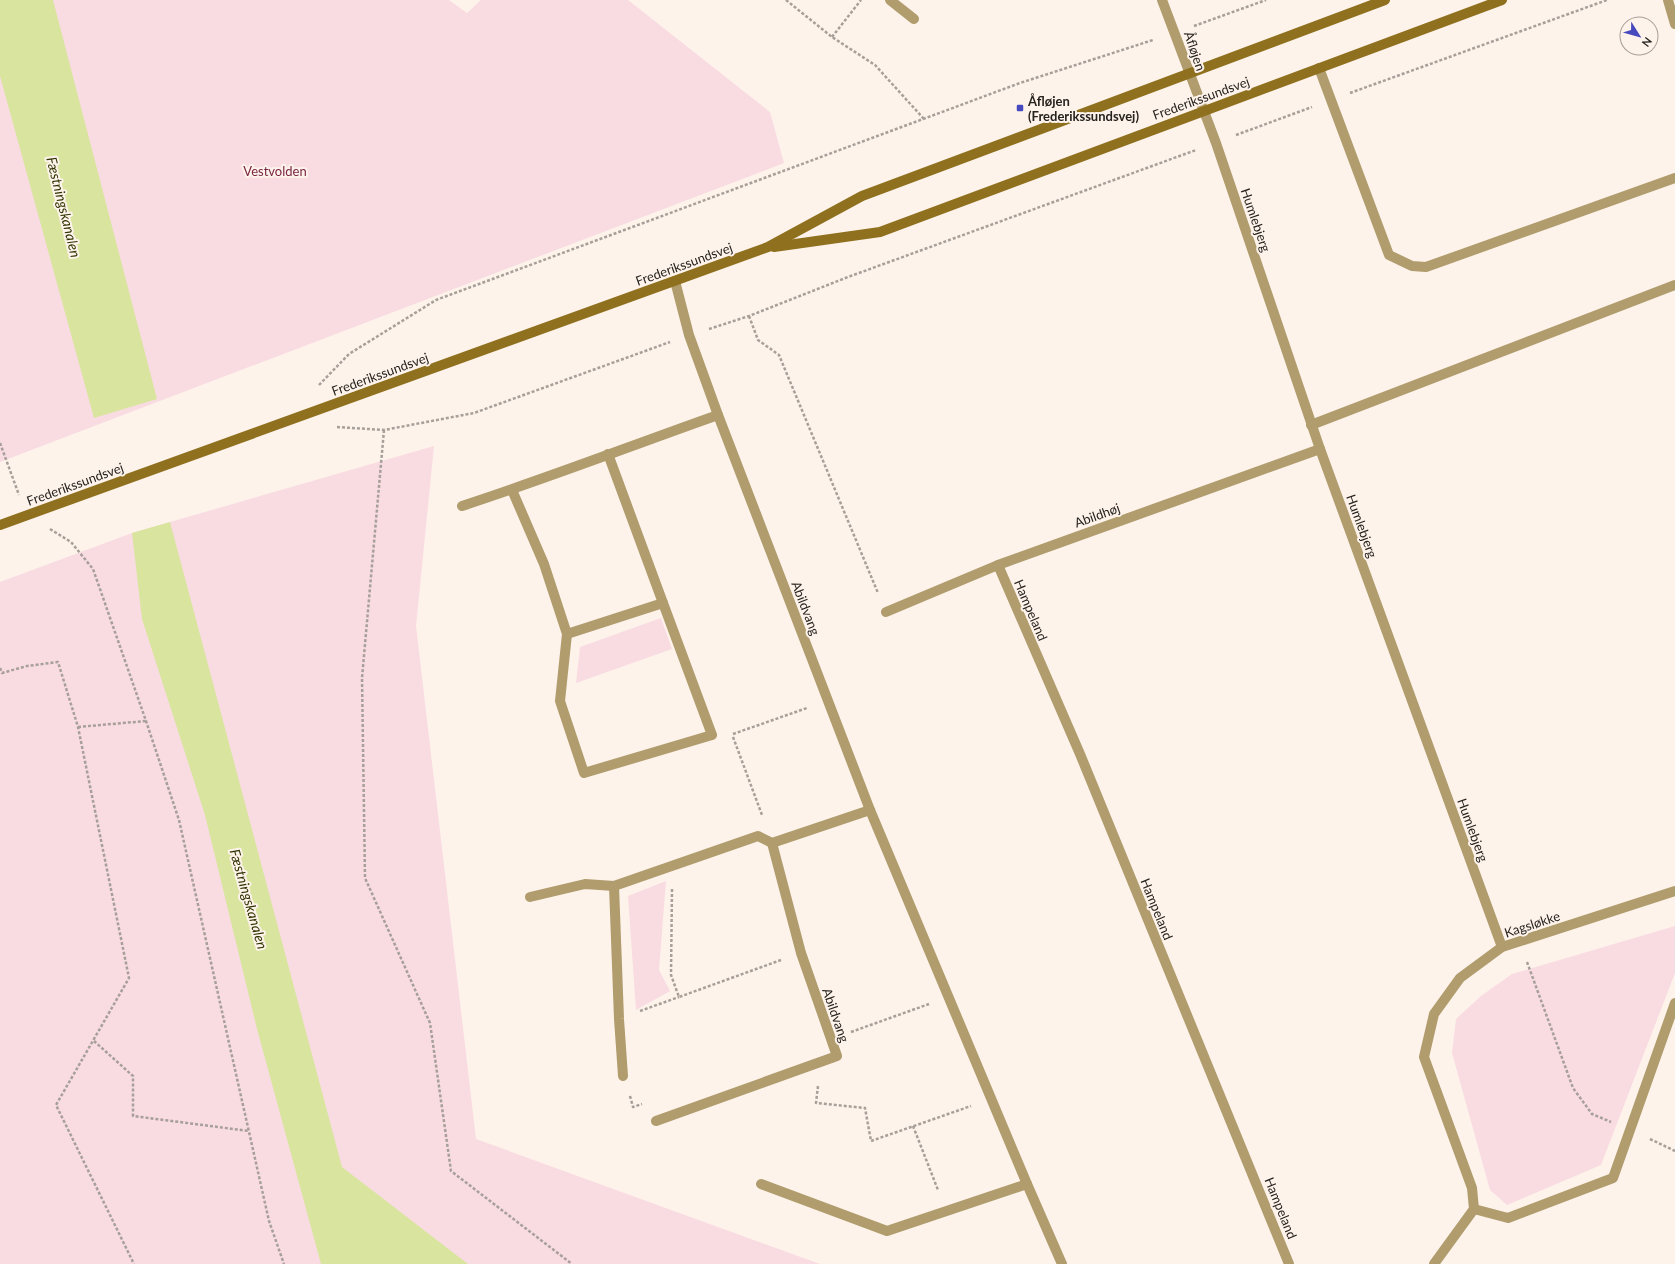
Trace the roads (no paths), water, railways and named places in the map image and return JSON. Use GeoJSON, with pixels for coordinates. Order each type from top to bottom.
{"type":"FeatureCollection","features":[{"type":"Feature","properties":{"kind":"main road","name":"Frederikssundsvej"},"geometry":{"type":"LineString","coordinates":[[0,525],[768,247],[862,196],[1385,0]]}},
{"type":"Feature","properties":{"kind":"main road","name":"Frederikssundsvej"},"geometry":{"type":"LineString","coordinates":[[768,247],[880,232],[1502,0]]}},
{"type":"Feature","properties":{"kind":"street"},"geometry":{"type":"LineString","coordinates":[[890,0],[914,19]]}},
{"type":"Feature","properties":{"kind":"street","name":"Åfløjen"},"geometry":{"type":"LineString","coordinates":[[1162,0],[1176,33],[1203,111]]}},
{"type":"Feature","properties":{"kind":"street"},"geometry":{"type":"LineString","coordinates":[[1668,0],[1675,24]]}},
{"type":"Feature","properties":{"kind":"street"},"geometry":{"type":"LineString","coordinates":[[1319,68],[1389,255],[1412,266],[1426,267],[1675,178]]}},
{"type":"Feature","properties":{"kind":"street","name":"Humlebjerg"},"geometry":{"type":"LineString","coordinates":[[1203,111],[1216,143],[1311,425],[1502,947]]}},
{"type":"Feature","properties":{"kind":"street","name":"Abildvang"},"geometry":{"type":"LineString","coordinates":[[675,281],[689,335],[718,415],[870,810],[1026,1184],[1062,1264]]}},
{"type":"Feature","properties":{"kind":"street"},"geometry":{"type":"LineString","coordinates":[[1311,425],[1675,285]]}},
{"type":"Feature","properties":{"kind":"street"},"geometry":{"type":"LineString","coordinates":[[462,506],[512,490],[718,415]]}},
{"type":"Feature","properties":{"kind":"street","name":"Abildhøj"},"geometry":{"type":"LineString","coordinates":[[886,612],[998,565],[1320,449]]}},
{"type":"Feature","properties":{"kind":"street"},"geometry":{"type":"LineString","coordinates":[[512,490],[544,564],[567,634],[560,701],[584,773],[712,735],[608,454]]}},
{"type":"Feature","properties":{"kind":"street","name":"Hampeland"},"geometry":{"type":"LineString","coordinates":[[998,565],[1080,754],[1289,1264]]}},
{"type":"Feature","properties":{"kind":"street"},"geometry":{"type":"LineString","coordinates":[[567,634],[662,603]]}},
{"type":"Feature","properties":{"kind":"street"},"geometry":{"type":"LineString","coordinates":[[530,897],[585,884],[614,886],[758,836],[772,843],[870,810]]}},
{"type":"Feature","properties":{"kind":"street","name":"Abildvang"},"geometry":{"type":"LineString","coordinates":[[656,1121],[837,1056],[801,953],[772,843]]}},
{"type":"Feature","properties":{"kind":"street"},"geometry":{"type":"LineString","coordinates":[[614,886],[618,1019],[623,1076]]}},
{"type":"Feature","properties":{"kind":"street","name":"Kagsløkke"},"geometry":{"type":"LineString","coordinates":[[1474,1209],[1472,1188],[1424,1057],[1434,1014],[1460,978],[1502,947],[1675,891]]}},
{"type":"Feature","properties":{"kind":"street"},"geometry":{"type":"LineString","coordinates":[[1434,1264],[1474,1209],[1508,1218],[1613,1178],[1675,1003]]}},
{"type":"Feature","properties":{"kind":"street"},"geometry":{"type":"LineString","coordinates":[[761,1184],[887,1231],[1026,1184]]}},
{"type":"Feature","properties":{"kind":"water","name":"Fæstningskanalen"},"geometry":{"type":"Polygon","coordinates":[[[0,0],[53,0],[157,399],[94,418],[0,76],[0,0]]]}},
{"type":"Feature","properties":{"kind":"water","name":"Fæstningskanalen"},"geometry":{"type":"Polygon","coordinates":[[[170,522],[342,1167],[468,1264],[321,1264],[257,1029],[205,815],[142,619],[132,533],[170,522]]]}},
{"type":"Feature","properties":{"kind":"place","name":"Åfløjen (Frederikssundsvej)"},"geometry":{"type":"Point","coordinates":[1020,108]}},
{"type":"Feature","properties":{"kind":"park label","name":"Vestvolden"},"geometry":{"type":"Point","coordinates":[275,171]}}]}
